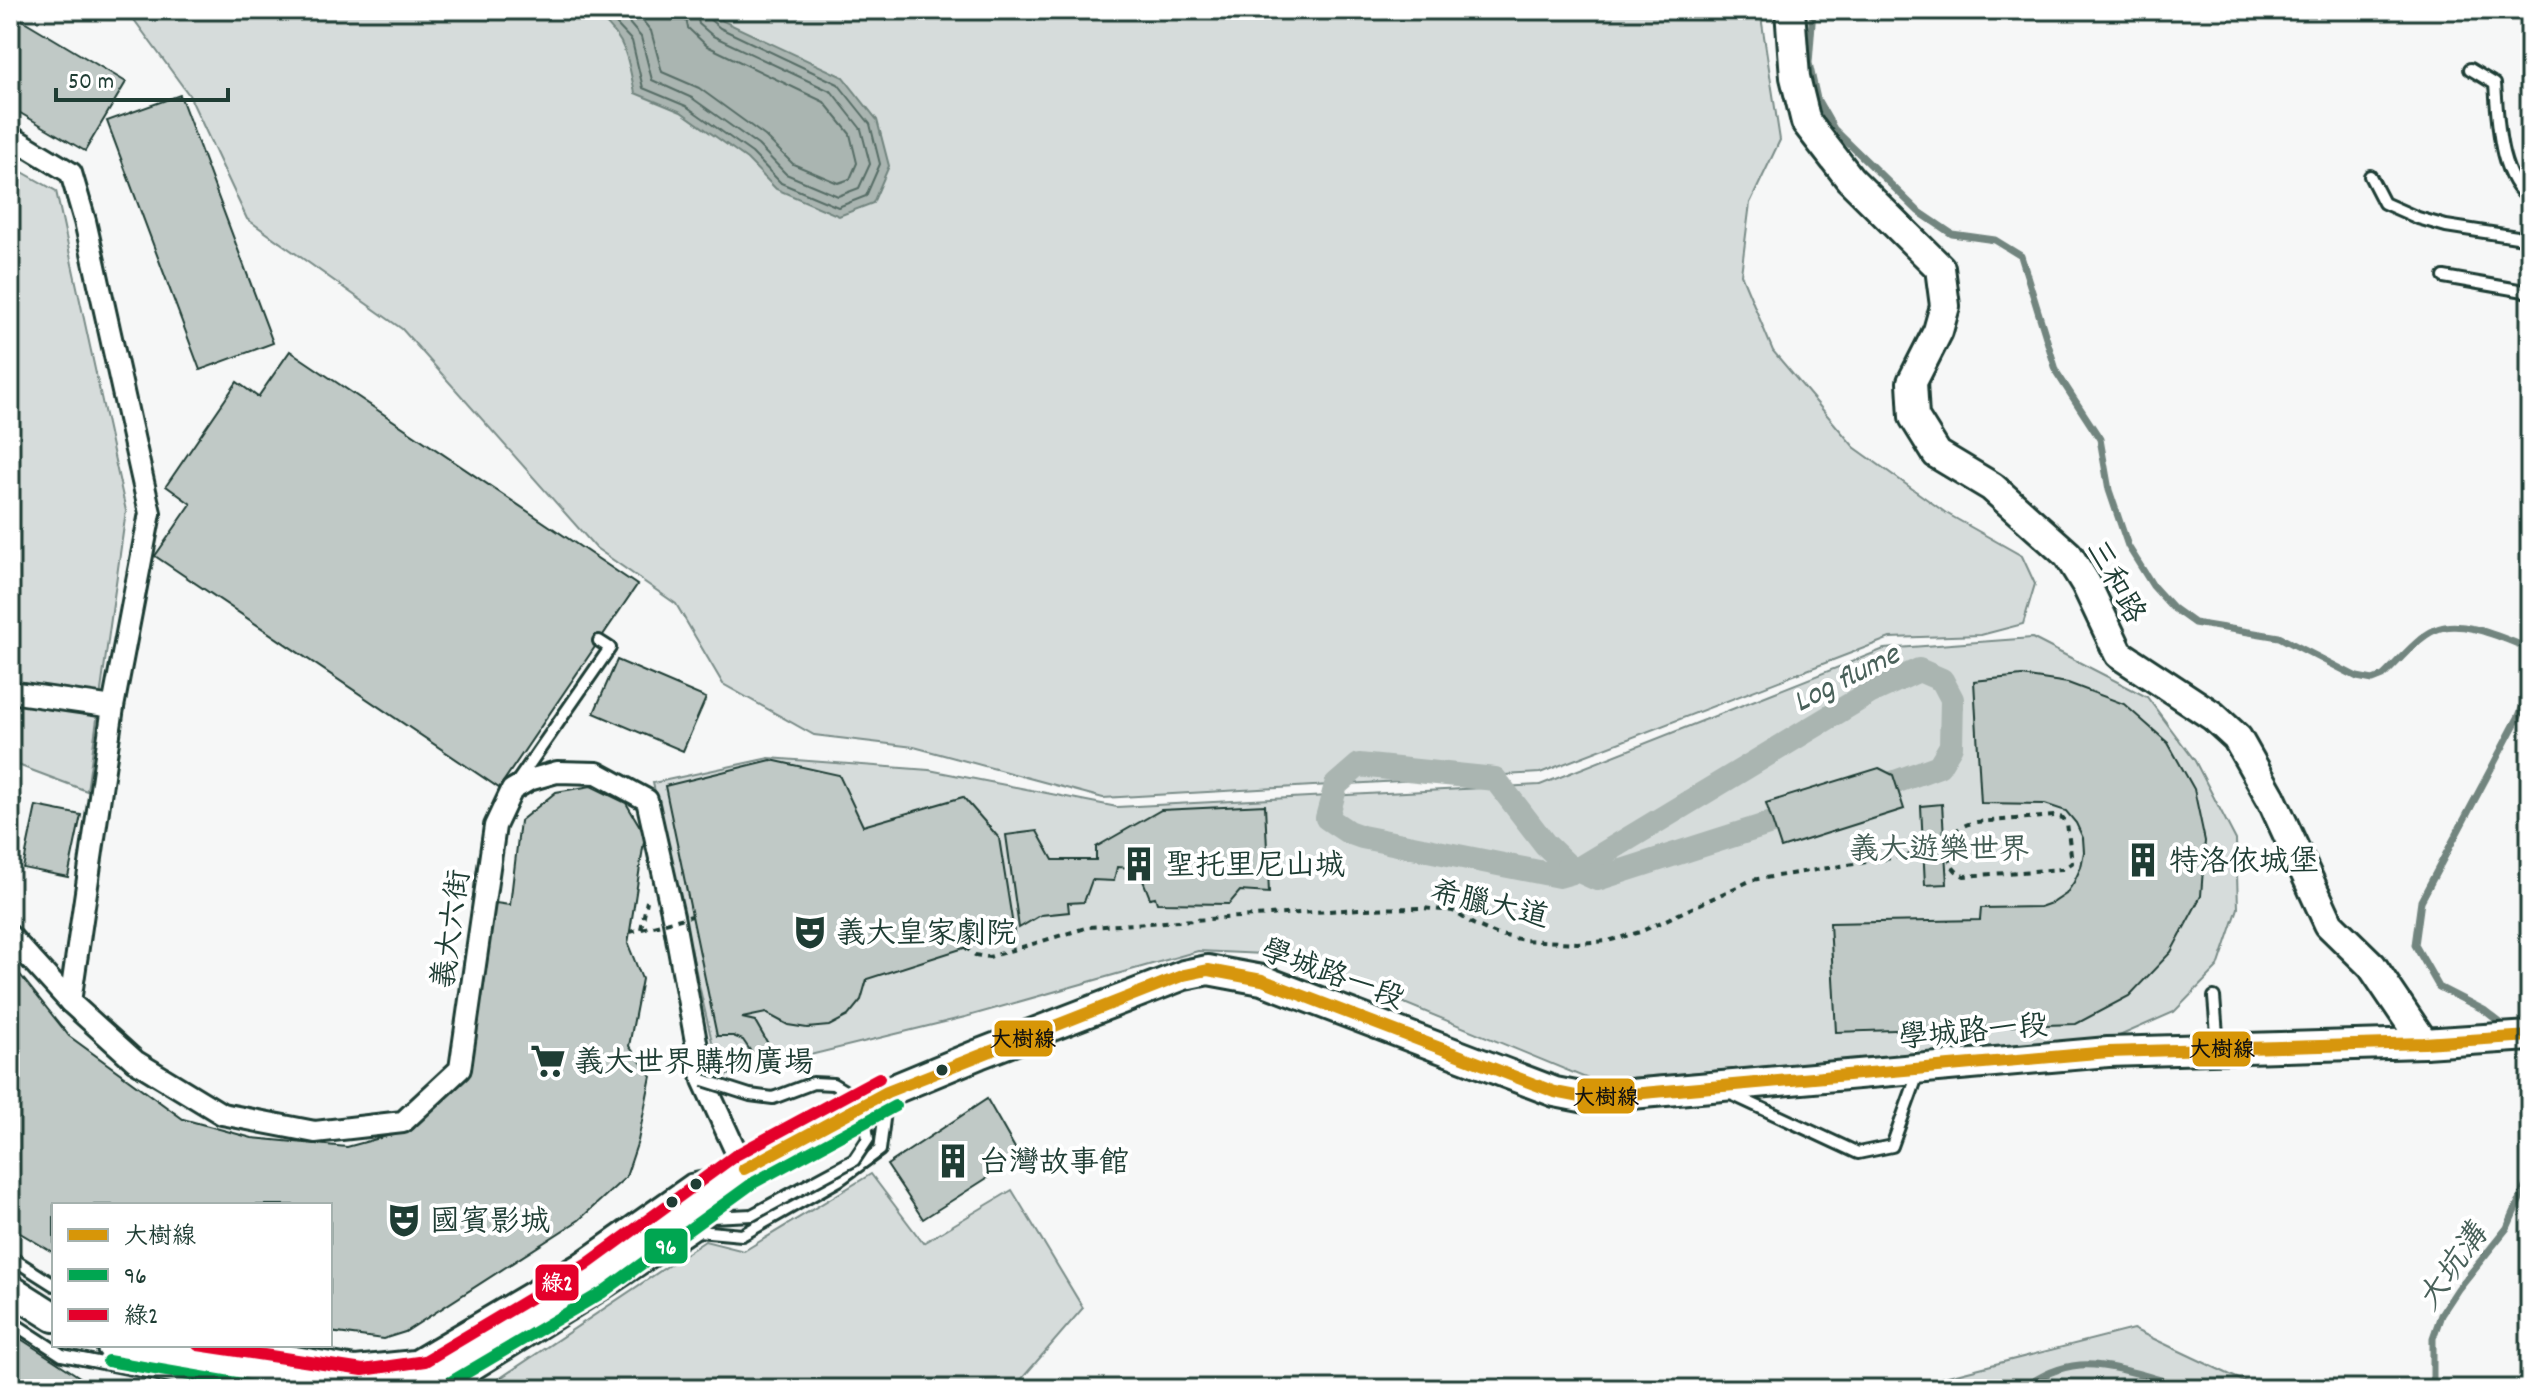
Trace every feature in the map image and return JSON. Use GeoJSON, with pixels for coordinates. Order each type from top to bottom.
{"type":"FeatureCollection","features":[{"type":"Feature","properties":{"kind":"main road","name":"三和路"},"geometry":{"type":"LineString","coordinates":[[1790,10],[1795,77],[1806,122],[1850,179],[1940,268],[1945,306],[1938,331],[1912,382],[1914,417],[1937,454],[1992,487],[2068,555],[2086,584],[2119,654],[2213,716],[2237,738],[2271,798],[2329,924],[2372,966],[2424,1043]]}},
{"type":"Feature","properties":{"kind":"main road","name":"學城路一段"},"geometry":{"type":"LineString","coordinates":[[118,1347],[221,1375],[363,1386],[430,1376],[595,1278],[744,1169],[887,1092],[1184,975],[1208,970],[1262,980],[1555,1092],[1586,1098],[1715,1081],[1920,1069],[2108,1052],[2424,1043]]}},
{"type":"Feature","properties":{"kind":"main road"},"geometry":{"type":"LineString","coordinates":[[2424,1043],[2530,1036]]}},
{"type":"Feature","properties":{"kind":"main road"},"geometry":{"type":"LineString","coordinates":[[10,1289],[52,1316]]}},
{"type":"Feature","properties":{"kind":"street"},"geometry":{"type":"LineString","coordinates":[[10,136],[71,173],[85,221],[150,513],[113,707],[70,1002]]}},
{"type":"Feature","properties":{"kind":"street"},"geometry":{"type":"LineString","coordinates":[[10,692],[113,707]]}},
{"type":"Feature","properties":{"kind":"street"},"geometry":{"type":"LineString","coordinates":[[512,790],[529,780],[557,772],[597,773],[647,800],[673,916],[703,1080],[744,1169]]}},
{"type":"Feature","properties":{"kind":"street","name":"義大六街"},"geometry":{"type":"LineString","coordinates":[[10,936],[70,1002],[135,1061],[222,1114],[315,1132],[403,1122],[460,1069],[495,826],[512,790]]}},
{"type":"Feature","properties":{"kind":"lane"},"geometry":{"type":"LineString","coordinates":[[2470,69],[2495,84],[2502,156],[2522,194],[2530,199]]}},
{"type":"Feature","properties":{"kind":"lane"},"geometry":{"type":"LineString","coordinates":[[2370,176],[2384,203],[2418,218],[2446,226],[2530,239]]}},
{"type":"Feature","properties":{"kind":"lane"},"geometry":{"type":"LineString","coordinates":[[2444,277],[2530,292]]}},
{"type":"Feature","properties":{"kind":"lane"},"geometry":{"type":"LineString","coordinates":[[512,790],[610,648],[599,641]]}},
{"type":"Feature","properties":{"kind":"lane"},"geometry":{"type":"LineString","coordinates":[[2214,997],[2218,1049]]}},
{"type":"Feature","properties":{"kind":"lane"},"geometry":{"type":"LineString","coordinates":[[1715,1081],[1858,1153],[1892,1146],[1920,1069]]}},
{"type":"Feature","properties":{"kind":"lane"},"geometry":{"type":"LineString","coordinates":[[680,1218],[752,1215],[854,1160],[868,1139],[866,1124],[853,1096],[833,1084],[813,1083],[773,1098],[750,1095],[703,1080]]}},
{"type":"Feature","properties":{"kind":"lane"},"geometry":{"type":"LineString","coordinates":[[451,1389],[698,1231],[742,1235],[839,1180],[880,1150],[887,1092]]}},
{"type":"Feature","properties":{"kind":"lane"},"geometry":{"type":"LineString","coordinates":[[265,1347],[355,1362],[414,1356],[575,1261],[690,1180],[744,1169]]}},
{"type":"Feature","properties":{"kind":"lane"},"geometry":{"type":"LineString","coordinates":[[10,1257],[52,1284]]}},
{"type":"Feature","properties":{"kind":"lane"},"geometry":{"type":"LineString","coordinates":[[10,1321],[62,1355],[221,1375]]}},
{"type":"Feature","properties":{"kind":"path"},"geometry":{"type":"LineString","coordinates":[[2060,817],[2067,823],[2072,863],[2062,869],[1964,876],[1954,870],[1949,849],[1951,837],[1965,824],[2060,817]]}},
{"type":"Feature","properties":{"kind":"path","name":"希臘大道"},"geometry":{"type":"LineString","coordinates":[[965,947],[975,955],[989,957],[1089,927],[1402,908],[1453,911],[1496,934],[1523,940],[1608,941],[1640,932],[1752,880],[1949,849]]}},
{"type":"Feature","properties":{"kind":"path"},"geometry":{"type":"LineString","coordinates":[[630,932],[692,916]]}},
{"type":"Feature","properties":{"kind":"green space"},"geometry":{"type":"Polygon","coordinates":[[[127,10],[1760,10],[1780,140],[1750,203],[1741,274],[1773,351],[1854,447],[1946,513],[2022,556],[2035,584],[2023,624],[1981,635],[1890,638],[1540,773],[1103,798],[914,747],[814,735],[723,684],[676,604],[596,548],[402,329],[247,219],[189,95],[127,10]]]}},
{"type":"Feature","properties":{"kind":"green space"},"geometry":{"type":"Polygon","coordinates":[[[10,165],[56,191],[126,511],[87,791],[10,762],[10,165]]]}},
{"type":"Feature","properties":{"kind":"green space","name":"義大遊樂世界"},"geometry":{"type":"Polygon","coordinates":[[[2032,638],[2147,697],[2195,761],[2236,840],[2238,908],[2218,967],[2174,1012],[2117,1037],[1593,1081],[1288,955],[1198,951],[965,1017],[720,1077],[653,783],[769,758],[929,770],[1117,807],[1540,785],[1884,649],[2032,638]]]}},
{"type":"Feature","properties":{"kind":"green space"},"geometry":{"type":"Polygon","coordinates":[[[871,1174],[923,1243],[1012,1190],[1083,1308],[1013,1389],[484,1389],[705,1241],[744,1251],[871,1174]]]}},
{"type":"Feature","properties":{"kind":"green space"},"geometry":{"type":"Polygon","coordinates":[[[2133,1329],[2260,1389],[1897,1389],[2133,1329]]]}},
{"type":"Feature","properties":{"kind":"water"},"geometry":{"type":"Polygon","coordinates":[[[589,10],[710,10],[723,21],[843,77],[877,120],[889,166],[873,203],[839,216],[776,189],[747,159],[681,112],[635,93],[629,66],[617,36],[589,10]]]}},
{"type":"Feature","properties":{"kind":"building"},"geometry":{"type":"Polygon","coordinates":[[[19,18],[126,82],[85,151],[10,107],[10,34],[19,18]]]}},
{"type":"Feature","properties":{"kind":"building"},"geometry":{"type":"Polygon","coordinates":[[[180,95],[273,343],[200,370],[107,121],[180,95]]]}},
{"type":"Feature","properties":{"kind":"building"},"geometry":{"type":"Polygon","coordinates":[[[290,351],[637,585],[499,788],[155,556],[191,504],[166,486],[237,382],[258,397],[290,351]]]}},
{"type":"Feature","properties":{"kind":"building"},"geometry":{"type":"Polygon","coordinates":[[[617,660],[706,698],[683,751],[594,713],[617,660]]]}},
{"type":"Feature","properties":{"kind":"building","name":"特洛依城堡"},"geometry":{"type":"Polygon","coordinates":[[[2022,676],[2068,683],[2124,704],[2168,743],[2194,789],[2205,841],[2201,896],[2171,952],[2129,996],[2076,1024],[1836,1032],[1830,923],[1980,920],[1981,908],[2040,907],[2054,902],[2066,894],[2074,882],[2081,867],[2083,838],[2066,811],[2045,804],[1981,803],[1974,681],[2022,676]]]}},
{"type":"Feature","properties":{"kind":"building"},"geometry":{"type":"Polygon","coordinates":[[[771,760],[839,775],[863,826],[963,797],[999,838],[1014,932],[867,979],[861,1000],[848,1016],[829,1026],[807,1028],[788,1025],[766,1013],[742,1018],[755,1021],[771,1049],[756,1059],[743,1040],[733,1036],[717,1036],[665,786],[771,760]]]}},
{"type":"Feature","properties":{"kind":"building"},"geometry":{"type":"Polygon","coordinates":[[[1879,768],[1893,775],[1904,809],[1781,848],[1766,803],[1879,768]]]}},
{"type":"Feature","properties":{"kind":"building","name":"義大世界購物廣場"},"geometry":{"type":"Polygon","coordinates":[[[591,786],[626,803],[645,835],[628,944],[642,979],[629,1046],[651,1076],[638,1141],[626,1177],[579,1220],[405,1332],[383,1339],[332,1332],[332,1203],[52,1203],[52,1252],[10,1227],[10,962],[69,1036],[183,1119],[252,1138],[347,1147],[413,1129],[451,1089],[489,902],[510,905],[520,821],[556,792],[591,786]]]}},
{"type":"Feature","properties":{"kind":"building"},"geometry":{"type":"Polygon","coordinates":[[[10,797],[21,800],[10,855],[10,797]]]}},
{"type":"Feature","properties":{"kind":"building"},"geometry":{"type":"Polygon","coordinates":[[[1942,804],[1947,884],[1925,885],[1921,806],[1942,804]]]}},
{"type":"Feature","properties":{"kind":"building","name":"聖托里尼山城"},"geometry":{"type":"Polygon","coordinates":[[[1265,805],[1269,893],[1240,891],[1229,904],[1157,903],[1155,897],[1150,898],[1142,878],[1134,879],[1133,868],[1117,867],[1114,881],[1092,880],[1084,902],[1068,903],[1069,912],[1041,915],[1019,928],[1006,835],[1037,831],[1053,860],[1096,860],[1096,847],[1161,810],[1265,805]]]}},
{"type":"Feature","properties":{"kind":"building"},"geometry":{"type":"Polygon","coordinates":[[[36,806],[81,815],[68,877],[23,868],[36,806]]]}},
{"type":"Feature","properties":{"kind":"building","name":"台灣故事館"},"geometry":{"type":"Polygon","coordinates":[[[987,1099],[1020,1157],[923,1219],[887,1165],[987,1099]]]}},
{"type":"Feature","properties":{"kind":"building"},"geometry":{"type":"Polygon","coordinates":[[[10,1332],[72,1372],[98,1389],[10,1389],[10,1332]]]}},
{"type":"Feature","properties":{"kind":"waterway"},"geometry":{"type":"LineString","coordinates":[[1813,10],[1809,63],[1817,99],[1834,129],[1918,211],[1952,234],[1995,240],[2021,256],[2057,373],[2100,439],[2109,490],[2128,546],[2153,586],[2173,608],[2194,623],[2279,637],[2357,677],[2373,680],[2383,676],[2422,638],[2445,627],[2469,628],[2526,647]]}},
{"type":"Feature","properties":{"kind":"waterway"},"geometry":{"type":"LineString","coordinates":[[2530,584],[2526,628],[2530,671]]}},
{"type":"Feature","properties":{"kind":"waterway","name":"Log flume"},"geometry":{"type":"LineString","coordinates":[[1568,866],[1545,844],[1495,779],[1359,765],[1336,785],[1327,818],[1348,832],[1559,876],[1573,872],[1871,692],[1919,670],[1942,680],[1952,699],[1951,746],[1939,766],[1865,793]]}},
{"type":"Feature","properties":{"kind":"waterway"},"geometry":{"type":"LineString","coordinates":[[2507,1028],[2484,1010],[2439,987],[2415,945],[2421,901],[2519,716],[2530,687]]}},
{"type":"Feature","properties":{"kind":"waterway","name":"Log flume"},"geometry":{"type":"LineString","coordinates":[[1568,866],[1597,879],[1803,813]]}},
{"type":"Feature","properties":{"kind":"waterway","name":"大坑溝"},"geometry":{"type":"LineString","coordinates":[[2433,1389],[2433,1338],[2441,1315],[2507,1228],[2530,1176]]}},
{"type":"Feature","properties":{"kind":"waterway","name":"大坑溝"},"geometry":{"type":"LineString","coordinates":[[2023,1389],[2057,1370],[2092,1365],[2120,1369],[2192,1389]]}},
{"type":"Feature","properties":{"kind":"transit line","name":"大樹線"},"geometry":{"type":"LineString","coordinates":[[744,1169],[887,1092],[1184,975],[1208,970],[1262,980],[1555,1092],[1586,1098],[2108,1052],[2424,1043],[2530,1036]]}},
{"type":"Feature","properties":{"kind":"transit line","name":"綠2"},"geometry":{"type":"LineString","coordinates":[[211,1347],[363,1370],[425,1361],[586,1265],[736,1155],[879,1078]]}},
{"type":"Feature","properties":{"kind":"transit line","name":"96"},"geometry":{"type":"LineString","coordinates":[[439,1389],[603,1292],[753,1183],[895,1106]]}},
{"type":"Feature","properties":{"kind":"transit line","name":"96"},"geometry":{"type":"LineString","coordinates":[[108,1361],[272,1389]]}},
{"type":"Feature","properties":{"kind":"place","name":"特洛依城堡"},"geometry":{"type":"Point","coordinates":[2143,860]}},
{"type":"Feature","properties":{"kind":"place","name":"聖托里尼山城"},"geometry":{"type":"Point","coordinates":[1139,864]}},
{"type":"Feature","properties":{"kind":"place","name":"義大皇家劇院"},"geometry":{"type":"Point","coordinates":[810,932]}},
{"type":"Feature","properties":{"kind":"place","name":"義大世界購物廣場"},"geometry":{"type":"Point","coordinates":[548,1061]}},
{"type":"Feature","properties":{"kind":"place","name":"台灣故事館"},"geometry":{"type":"Point","coordinates":[953,1161]}},
{"type":"Feature","properties":{"kind":"place","name":"國賓影城"},"geometry":{"type":"Point","coordinates":[404,1220]}}]}
